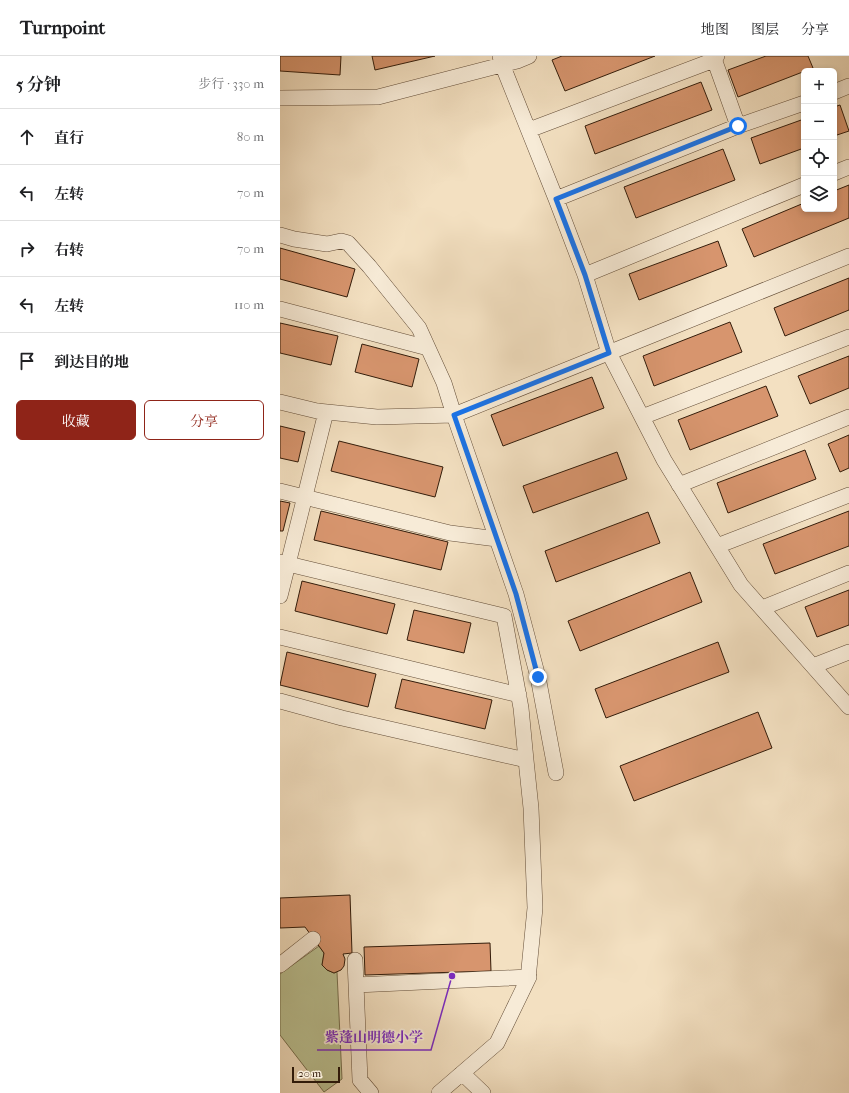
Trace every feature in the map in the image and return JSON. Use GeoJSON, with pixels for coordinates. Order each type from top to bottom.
{"type":"FeatureCollection","features":[{"type":"Feature","properties":{"kind":"street"},"geometry":{"type":"LineString","coordinates":[[280,98],[378,97],[501,60],[517,61],[529,56]]}},
{"type":"Feature","properties":{"kind":"street"},"geometry":{"type":"LineString","coordinates":[[529,130],[715,57],[738,126]]}},
{"type":"Feature","properties":{"kind":"street"},"geometry":{"type":"LineString","coordinates":[[501,60],[585,275],[609,353],[664,460],[741,585],[849,706]]}},
{"type":"Feature","properties":{"kind":"street"},"geometry":{"type":"LineString","coordinates":[[837,91],[849,86]]}},
{"type":"Feature","properties":{"kind":"street"},"geometry":{"type":"LineString","coordinates":[[556,199],[738,126],[801,104]]}},
{"type":"Feature","properties":{"kind":"street"},"geometry":{"type":"LineString","coordinates":[[837,172],[849,167]]}},
{"type":"Feature","properties":{"kind":"street"},"geometry":{"type":"LineString","coordinates":[[585,275],[801,186]]}},
{"type":"Feature","properties":{"kind":"street"},"geometry":{"type":"LineString","coordinates":[[280,235],[294,239],[327,244],[341,241],[348,243],[370,266],[419,328],[444,383],[516,594],[538,677],[556,773]]}},
{"type":"Feature","properties":{"kind":"street"},"geometry":{"type":"LineString","coordinates":[[280,402],[317,411],[377,417],[454,415],[849,256]]}},
{"type":"Feature","properties":{"kind":"street"},"geometry":{"type":"LineString","coordinates":[[280,309],[428,348]]}},
{"type":"Feature","properties":{"kind":"street"},"geometry":{"type":"LineString","coordinates":[[642,417],[849,337]]}},
{"type":"Feature","properties":{"kind":"street"},"geometry":{"type":"LineString","coordinates":[[280,596],[284,563],[304,498],[326,412]]}},
{"type":"Feature","properties":{"kind":"street"},"geometry":{"type":"LineString","coordinates":[[680,485],[849,417]]}},
{"type":"Feature","properties":{"kind":"street"},"geometry":{"type":"LineString","coordinates":[[280,492],[450,533],[497,539]]}},
{"type":"Feature","properties":{"kind":"street"},"geometry":{"type":"LineString","coordinates":[[717,546],[849,495]]}},
{"type":"Feature","properties":{"kind":"street"},"geometry":{"type":"LineString","coordinates":[[284,563],[504,616],[521,708],[531,808],[535,908],[529,977],[497,1043],[439,1093]]}},
{"type":"Feature","properties":{"kind":"street"},"geometry":{"type":"LineString","coordinates":[[762,608],[849,573]]}},
{"type":"Feature","properties":{"kind":"street"},"geometry":{"type":"LineString","coordinates":[[280,637],[519,695]]}},
{"type":"Feature","properties":{"kind":"street"},"geometry":{"type":"LineString","coordinates":[[813,666],[849,652]]}},
{"type":"Feature","properties":{"kind":"street"},"geometry":{"type":"LineString","coordinates":[[280,701],[342,718],[526,760]]}},
{"type":"Feature","properties":{"kind":"street"},"geometry":{"type":"LineString","coordinates":[[280,965],[313,939]]}},
{"type":"Feature","properties":{"kind":"street"},"geometry":{"type":"LineString","coordinates":[[355,960],[360,1080],[371,1093]]}},
{"type":"Feature","properties":{"kind":"street"},"geometry":{"type":"LineString","coordinates":[[356,985],[529,977]]}},
{"type":"Feature","properties":{"kind":"street"},"geometry":{"type":"LineString","coordinates":[[462,1073],[483,1093]]}},
{"type":"Feature","properties":{"kind":"green space"},"geometry":{"type":"Polygon","coordinates":[[[319,946],[324,953],[322,965],[327,970],[334,973],[337,972],[342,1079],[324,1092],[280,1035],[280,974],[319,946]]]}},
{"type":"Feature","properties":{"kind":"building"},"geometry":{"type":"Polygon","coordinates":[[[280,56],[341,56],[340,75],[280,71],[280,56]]]}},
{"type":"Feature","properties":{"kind":"building"},"geometry":{"type":"Polygon","coordinates":[[[372,56],[435,56],[375,70],[372,56]]]}},
{"type":"Feature","properties":{"kind":"building"},"geometry":{"type":"Polygon","coordinates":[[[562,56],[655,56],[565,91],[552,60],[562,56]]]}},
{"type":"Feature","properties":{"kind":"building"},"geometry":{"type":"Polygon","coordinates":[[[766,56],[808,56],[813,68],[801,68],[801,73],[738,97],[728,70],[766,56]]]}},
{"type":"Feature","properties":{"kind":"building"},"geometry":{"type":"Polygon","coordinates":[[[701,82],[712,110],[595,154],[585,126],[701,82]]]}},
{"type":"Feature","properties":{"kind":"building"},"geometry":{"type":"Polygon","coordinates":[[[840,105],[849,131],[837,135],[837,106],[840,105]]]}},
{"type":"Feature","properties":{"kind":"building"},"geometry":{"type":"Polygon","coordinates":[[[801,120],[801,149],[760,164],[751,138],[801,120]]]}},
{"type":"Feature","properties":{"kind":"building"},"geometry":{"type":"Polygon","coordinates":[[[723,149],[735,180],[636,218],[624,187],[723,149]]]}},
{"type":"Feature","properties":{"kind":"building"},"geometry":{"type":"Polygon","coordinates":[[[849,185],[849,218],[754,257],[742,229],[801,204],[801,212],[837,212],[837,190],[849,185]]]}},
{"type":"Feature","properties":{"kind":"building"},"geometry":{"type":"Polygon","coordinates":[[[718,241],[727,266],[639,300],[629,274],[718,241]]]}},
{"type":"Feature","properties":{"kind":"building"},"geometry":{"type":"Polygon","coordinates":[[[280,248],[355,269],[347,297],[280,279],[280,248]]]}},
{"type":"Feature","properties":{"kind":"building"},"geometry":{"type":"Polygon","coordinates":[[[849,278],[849,310],[785,336],[774,308],[849,278]]]}},
{"type":"Feature","properties":{"kind":"building"},"geometry":{"type":"Polygon","coordinates":[[[730,322],[742,352],[654,386],[643,356],[730,322]]]}},
{"type":"Feature","properties":{"kind":"building"},"geometry":{"type":"Polygon","coordinates":[[[280,323],[338,336],[331,365],[280,353],[280,323]]]}},
{"type":"Feature","properties":{"kind":"building"},"geometry":{"type":"Polygon","coordinates":[[[362,344],[419,359],[412,387],[355,372],[362,344]]]}},
{"type":"Feature","properties":{"kind":"building"},"geometry":{"type":"Polygon","coordinates":[[[849,356],[849,388],[810,404],[798,376],[849,356]]]}},
{"type":"Feature","properties":{"kind":"building"},"geometry":{"type":"Polygon","coordinates":[[[592,377],[604,408],[503,446],[491,415],[592,377]]]}},
{"type":"Feature","properties":{"kind":"building"},"geometry":{"type":"Polygon","coordinates":[[[766,386],[778,416],[690,450],[678,420],[766,386]]]}},
{"type":"Feature","properties":{"kind":"building"},"geometry":{"type":"Polygon","coordinates":[[[280,426],[305,432],[298,462],[280,458],[280,426]]]}},
{"type":"Feature","properties":{"kind":"building"},"geometry":{"type":"Polygon","coordinates":[[[849,435],[849,468],[840,472],[828,444],[849,435]]]}},
{"type":"Feature","properties":{"kind":"building"},"geometry":{"type":"Polygon","coordinates":[[[339,441],[443,467],[435,497],[331,471],[339,441]]]}},
{"type":"Feature","properties":{"kind":"building"},"geometry":{"type":"Polygon","coordinates":[[[805,450],[816,479],[728,513],[717,483],[805,450]]]}},
{"type":"Feature","properties":{"kind":"building"},"geometry":{"type":"Polygon","coordinates":[[[617,452],[627,479],[533,513],[523,486],[617,452]]]}},
{"type":"Feature","properties":{"kind":"building"},"geometry":{"type":"Polygon","coordinates":[[[280,501],[290,503],[283,531],[280,531],[280,501]]]}},
{"type":"Feature","properties":{"kind":"building"},"geometry":{"type":"Polygon","coordinates":[[[321,511],[448,542],[441,570],[314,540],[321,511]]]}},
{"type":"Feature","properties":{"kind":"building"},"geometry":{"type":"Polygon","coordinates":[[[849,511],[849,546],[775,574],[763,544],[849,511]]]}},
{"type":"Feature","properties":{"kind":"building"},"geometry":{"type":"Polygon","coordinates":[[[648,512],[660,543],[556,582],[545,551],[648,512]]]}},
{"type":"Feature","properties":{"kind":"building"},"geometry":{"type":"Polygon","coordinates":[[[690,572],[702,602],[580,651],[568,621],[690,572]]]}},
{"type":"Feature","properties":{"kind":"building"},"geometry":{"type":"Polygon","coordinates":[[[302,581],[395,604],[387,634],[295,611],[302,581]]]}},
{"type":"Feature","properties":{"kind":"building"},"geometry":{"type":"Polygon","coordinates":[[[849,590],[849,625],[817,637],[805,607],[849,590]]]}},
{"type":"Feature","properties":{"kind":"building"},"geometry":{"type":"Polygon","coordinates":[[[414,610],[471,623],[464,653],[407,640],[414,610]]]}},
{"type":"Feature","properties":{"kind":"building"},"geometry":{"type":"Polygon","coordinates":[[[718,642],[729,672],[606,718],[595,689],[718,642]]]}},
{"type":"Feature","properties":{"kind":"building"},"geometry":{"type":"Polygon","coordinates":[[[287,652],[376,674],[368,707],[280,685],[287,652]]]}},
{"type":"Feature","properties":{"kind":"building"},"geometry":{"type":"Polygon","coordinates":[[[402,679],[492,700],[485,729],[395,708],[402,679]]]}},
{"type":"Feature","properties":{"kind":"building"},"geometry":{"type":"Polygon","coordinates":[[[758,712],[772,748],[634,801],[620,766],[758,712]]]}},
{"type":"Feature","properties":{"kind":"building"},"geometry":{"type":"Polygon","coordinates":[[[350,895],[352,953],[343,954],[345,959],[344,966],[341,970],[334,973],[327,970],[322,965],[324,953],[305,927],[280,928],[280,898],[350,895]]]}},
{"type":"Feature","properties":{"kind":"building"},"geometry":{"type":"Polygon","coordinates":[[[490,943],[491,971],[365,975],[364,947],[490,943]]]}},
{"type":"Feature","properties":{"kind":"place","name":"紫蓬山明德小学"},"geometry":{"type":"Point","coordinates":[452,976]}},
{"type":"Feature","properties":{"kind":"route"},"geometry":{"type":"LineString","coordinates":[[538,677],[516,594],[454,415],[609,353],[585,275],[556,199],[738,126]]}}]}
